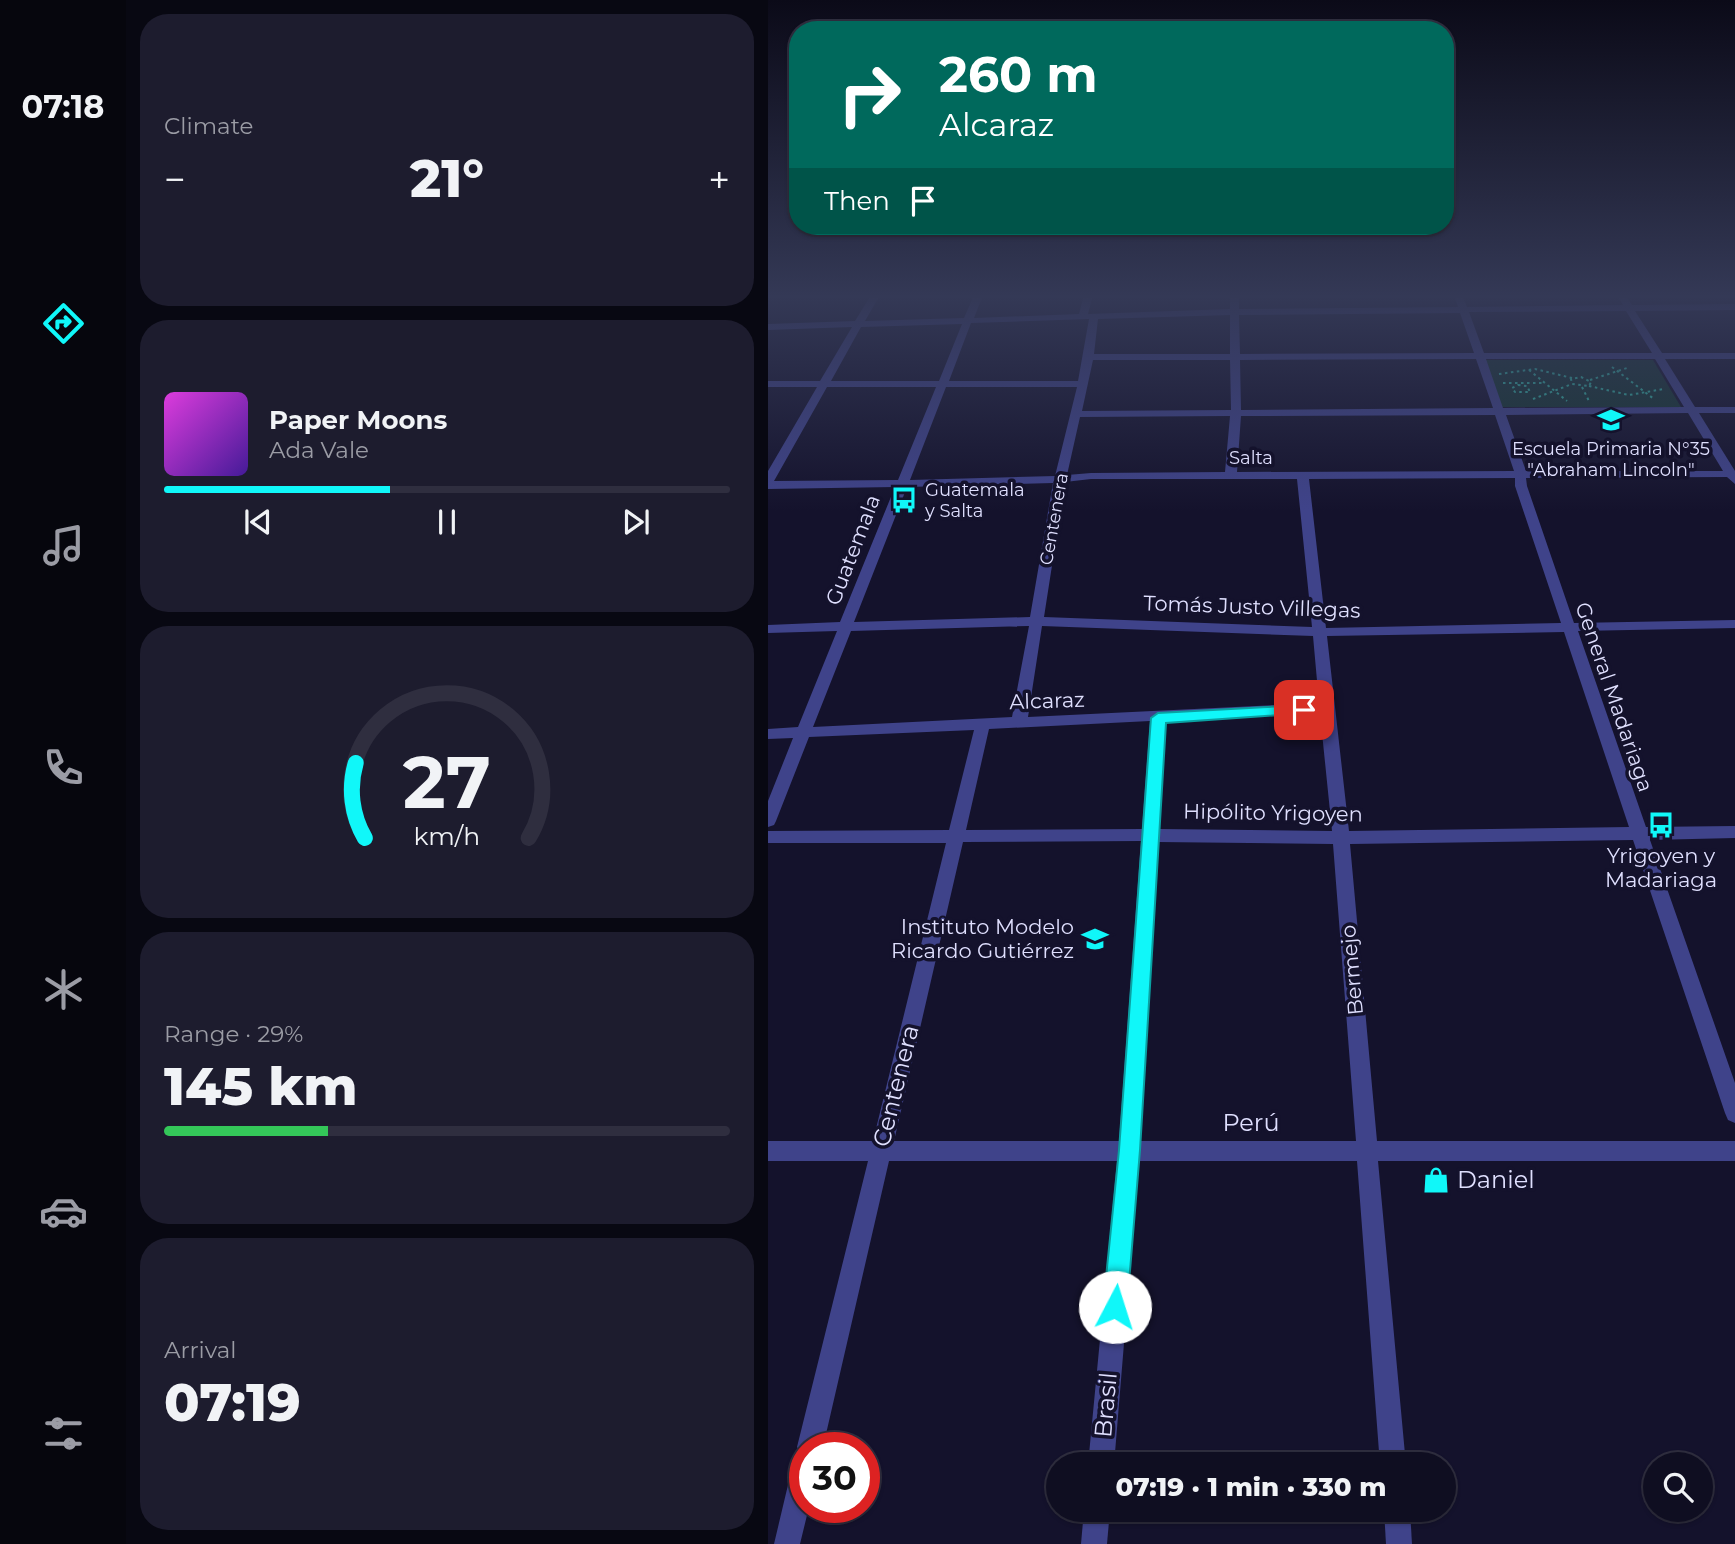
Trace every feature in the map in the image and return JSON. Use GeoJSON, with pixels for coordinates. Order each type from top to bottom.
{"type":"FeatureCollection","features":[{"type":"Feature","properties":{"kind":"street"},"geometry":{"type":"LineString","coordinates":[[768,483],[834,367]]}},
{"type":"Feature","properties":{"kind":"street","name":"Guatemala"},"geometry":{"type":"LineString","coordinates":[[768,821],[846,627],[893,500],[903,484],[950,367]]}},
{"type":"Feature","properties":{"kind":"street","name":"Centenera"},"geometry":{"type":"LineString","coordinates":[[1019,723],[1060,480],[1087,367]]}},
{"type":"Feature","properties":{"kind":"street"},"geometry":{"type":"LineString","coordinates":[[1231,475],[1236,413],[1234,367]]}},
{"type":"Feature","properties":{"kind":"street","name":"General Madariaga"},"geometry":{"type":"LineString","coordinates":[[1482,367],[1567,626],[1735,1112]]}},
{"type":"Feature","properties":{"kind":"street"},"geometry":{"type":"LineString","coordinates":[[1665,367],[1733,476]]}},
{"type":"Feature","properties":{"kind":"street"},"geometry":{"type":"LineString","coordinates":[[768,384],[1082,384]]}},
{"type":"Feature","properties":{"kind":"street"},"geometry":{"type":"LineString","coordinates":[[1077,414],[1735,410]]}},
{"type":"Feature","properties":{"kind":"street","name":"Salta"},"geometry":{"type":"LineString","coordinates":[[768,483],[903,484],[1060,480],[1091,476],[1733,476]]}},
{"type":"Feature","properties":{"kind":"street","name":"Bermejo"},"geometry":{"type":"LineString","coordinates":[[1303,476],[1322,632],[1341,838],[1392,1452]]}},
{"type":"Feature","properties":{"kind":"street","name":"Tomás Justo Villegas"},"geometry":{"type":"LineString","coordinates":[[768,629],[1037,621],[1322,632],[1735,624]]}},
{"type":"Feature","properties":{"kind":"street","name":"Alcaraz"},"geometry":{"type":"LineString","coordinates":[[768,734],[1158,718],[1328,708]]}},
{"type":"Feature","properties":{"kind":"street","name":"Brasil"},"geometry":{"type":"LineString","coordinates":[[1102,1452],[1129,1150],[1158,718]]}},
{"type":"Feature","properties":{"kind":"street","name":"Centenera"},"geometry":{"type":"LineString","coordinates":[[814,1432],[983,724]]}},
{"type":"Feature","properties":{"kind":"street","name":"Hipólito Yrigoyen"},"geometry":{"type":"LineString","coordinates":[[768,837],[1149,835],[1341,838],[1735,832]]}},
{"type":"Feature","properties":{"kind":"street","name":"Perú"},"geometry":{"type":"LineString","coordinates":[[768,1151],[1735,1151]]}},
{"type":"Feature","properties":{"kind":"street"},"geometry":{"type":"LineString","coordinates":[[1094,1544],[1096,1522]]}},
{"type":"Feature","properties":{"kind":"street"},"geometry":{"type":"LineString","coordinates":[[1398,1522],[1399,1544]]}},
{"type":"Feature","properties":{"kind":"street"},"geometry":{"type":"LineString","coordinates":[[787,1544],[792,1523]]}},
{"type":"Feature","properties":{"kind":"path"},"geometry":{"type":"LineString","coordinates":[[1613,367],[1671,411]]}},
{"type":"Feature","properties":{"kind":"path"},"geometry":{"type":"LineString","coordinates":[[1487,381],[1527,369],[1549,370],[1572,378],[1590,380],[1628,367]]}},
{"type":"Feature","properties":{"kind":"path"},"geometry":{"type":"LineString","coordinates":[[1527,369],[1581,411]]}},
{"type":"Feature","properties":{"kind":"path"},"geometry":{"type":"LineString","coordinates":[[1572,378],[1572,384]]}},
{"type":"Feature","properties":{"kind":"path"},"geometry":{"type":"LineString","coordinates":[[1589,386],[1592,384],[1590,380]]}},
{"type":"Feature","properties":{"kind":"path"},"geometry":{"type":"LineString","coordinates":[[1487,381],[1545,383]]}},
{"type":"Feature","properties":{"kind":"path"},"geometry":{"type":"LineString","coordinates":[[1532,399],[1572,384],[1618,394],[1647,393],[1674,382]]}},
{"type":"Feature","properties":{"kind":"path"},"geometry":{"type":"LineString","coordinates":[[1519,384],[1529,387],[1530,392],[1520,394],[1512,389],[1519,384]]}},
{"type":"Feature","properties":{"kind":"green space"},"geometry":{"type":"Polygon","coordinates":[[[1487,367],[1657,367],[1681,407],[1501,407],[1487,367]]]}},
{"type":"Feature","properties":{"kind":"place","name":"Escuela Primaria N°35 \"Abraham Lincoln\""},"geometry":{"type":"Point","coordinates":[1611,420]}},
{"type":"Feature","properties":{"kind":"place","name":"Guatemala y Salta"},"geometry":{"type":"Point","coordinates":[904,500]}},
{"type":"Feature","properties":{"kind":"place","name":"Yrigoyen y Madariaga"},"geometry":{"type":"Point","coordinates":[1661,825]}},
{"type":"Feature","properties":{"kind":"place","name":"Instituto Modelo Ricardo Gutiérrez"},"geometry":{"type":"Point","coordinates":[1095,939]}},
{"type":"Feature","properties":{"kind":"place","name":"Daniel"},"geometry":{"type":"Point","coordinates":[1436,1180]}},
{"type":"Feature","properties":{"kind":"route"},"geometry":{"type":"LineString","coordinates":[[1115,1307],[1129,1150],[1158,718],[1304,710]]}}]}
